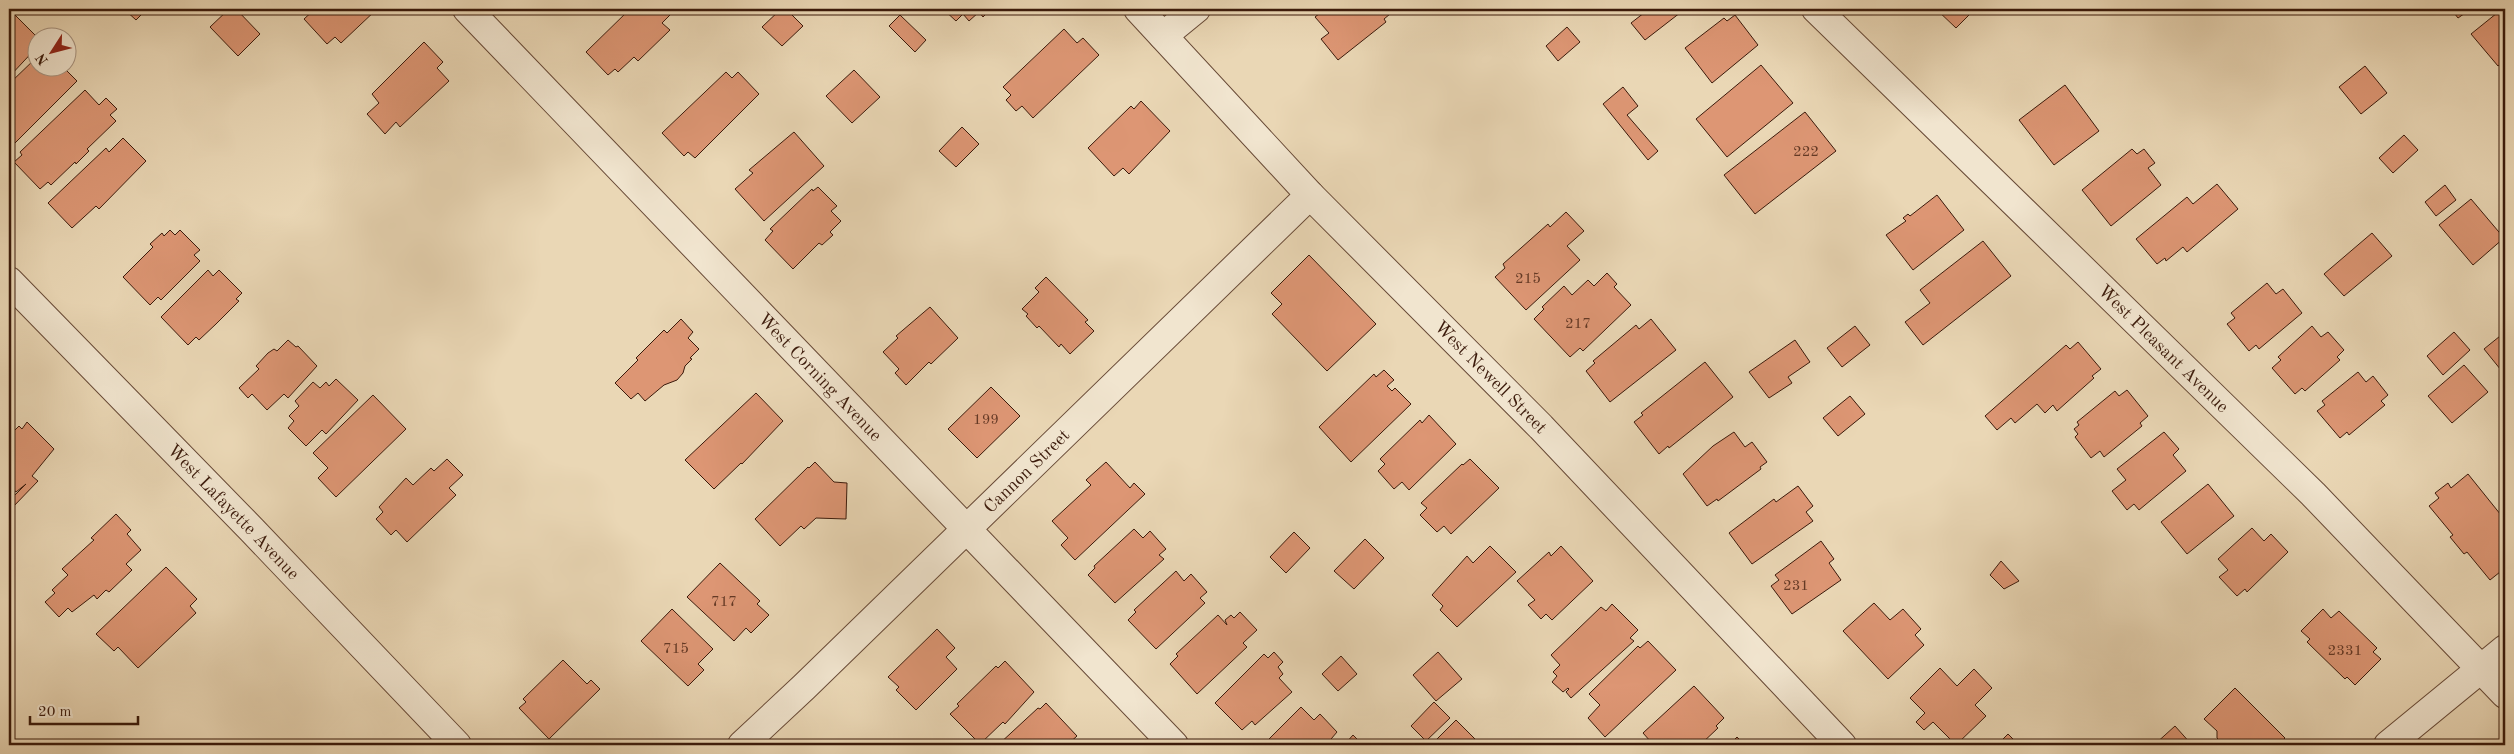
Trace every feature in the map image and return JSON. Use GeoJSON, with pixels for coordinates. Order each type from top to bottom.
{"type":"FeatureCollection","features":[{"type":"Feature","properties":{"kind":"street","name":"West Corning Avenue"},"geometry":{"type":"LineString","coordinates":[[467,9],[1174,745]]}},
{"type":"Feature","properties":{"kind":"street","name":"West Newell Street"},"geometry":{"type":"LineString","coordinates":[[1138,9],[1310,194],[1542,427],[1842,745]]}},
{"type":"Feature","properties":{"kind":"street"},"geometry":{"type":"LineString","coordinates":[[1163,36],[1196,9]]}},
{"type":"Feature","properties":{"kind":"street","name":"West Pleasant Avenue"},"geometry":{"type":"LineString","coordinates":[[1816,9],[2313,494],[2505,694]]}},
{"type":"Feature","properties":{"kind":"street","name":"Cannon Street"},"geometry":{"type":"LineString","coordinates":[[742,745],[804,687],[1310,194]]}},
{"type":"Feature","properties":{"kind":"street","name":"West Lafayette Avenue"},"geometry":{"type":"LineString","coordinates":[[9,281],[245,522],[457,745]]}},
{"type":"Feature","properties":{"kind":"street"},"geometry":{"type":"LineString","coordinates":[[2388,745],[2505,649]]}},
{"type":"Feature","properties":{"kind":"building"},"geometry":{"type":"Polygon","coordinates":[[[124,9],[147,9],[136,20],[124,9]]]}},
{"type":"Feature","properties":{"kind":"building"},"geometry":{"type":"Polygon","coordinates":[[[229,9],[236,9],[260,34],[238,56],[210,27],[229,9]]]}},
{"type":"Feature","properties":{"kind":"building"},"geometry":{"type":"Polygon","coordinates":[[[315,9],[377,9],[341,43],[335,37],[327,44],[304,19],[315,9]]]}},
{"type":"Feature","properties":{"kind":"building"},"geometry":{"type":"Polygon","coordinates":[[[630,9],[672,9],[674,11],[662,23],[670,30],[638,61],[634,57],[618,72],[615,69],[608,75],[586,52],[630,9]]]}},
{"type":"Feature","properties":{"kind":"building"},"geometry":{"type":"Polygon","coordinates":[[[781,9],[786,9],[803,26],[782,46],[762,27],[781,9]]]}},
{"type":"Feature","properties":{"kind":"building"},"geometry":{"type":"Polygon","coordinates":[[[943,9],[991,9],[983,17],[979,12],[969,21],[963,14],[956,21],[943,9]]]}},
{"type":"Feature","properties":{"kind":"building"},"geometry":{"type":"Polygon","coordinates":[[[1325,9],[1396,9],[1384,19],[1386,22],[1338,60],[1321,39],[1329,33],[1315,17],[1325,9]]]}},
{"type":"Feature","properties":{"kind":"building"},"geometry":{"type":"Polygon","coordinates":[[[1649,9],[1685,9],[1645,40],[1631,23],[1649,9]]]}},
{"type":"Feature","properties":{"kind":"building"},"geometry":{"type":"Polygon","coordinates":[[[1936,9],[1975,9],[1956,28],[1936,9]]]}},
{"type":"Feature","properties":{"kind":"building"},"geometry":{"type":"Polygon","coordinates":[[[2451,9],[2471,9],[2458,18],[2451,9]]]}},
{"type":"Feature","properties":{"kind":"building"},"geometry":{"type":"Polygon","coordinates":[[[2502,9],[2505,9],[2505,61],[2498,66],[2471,34],[2502,9]]]}},
{"type":"Feature","properties":{"kind":"building"},"geometry":{"type":"Polygon","coordinates":[[[12,12],[28,28],[28,57],[9,77],[9,15],[12,12]]]}},
{"type":"Feature","properties":{"kind":"building"},"geometry":{"type":"Polygon","coordinates":[[[900,15],[926,40],[915,52],[889,26],[900,15]]]}},
{"type":"Feature","properties":{"kind":"building"},"geometry":{"type":"Polygon","coordinates":[[[1735,15],[1758,45],[1712,83],[1685,48],[1724,18],[1727,21],[1735,15]]]}},
{"type":"Feature","properties":{"kind":"building"},"geometry":{"type":"Polygon","coordinates":[[[1567,27],[1580,42],[1558,61],[1546,46],[1567,27]]]}},
{"type":"Feature","properties":{"kind":"building"},"geometry":{"type":"Polygon","coordinates":[[[1064,29],[1077,43],[1083,38],[1099,55],[1033,118],[1022,106],[1016,111],[1006,100],[1011,95],[1003,87],[1064,29]]]}},
{"type":"Feature","properties":{"kind":"building"},"geometry":{"type":"Polygon","coordinates":[[[424,42],[443,62],[437,68],[449,81],[400,127],[396,122],[385,134],[367,114],[379,103],[372,94],[424,42]]]}},
{"type":"Feature","properties":{"kind":"building"},"geometry":{"type":"Polygon","coordinates":[[[1761,65],[1793,103],[1727,157],[1696,119],[1761,65]]]}},
{"type":"Feature","properties":{"kind":"building"},"geometry":{"type":"Polygon","coordinates":[[[28,66],[28,78],[74,78],[77,81],[12,146],[9,143],[9,84],[28,66]]]}},
{"type":"Feature","properties":{"kind":"building"},"geometry":{"type":"Polygon","coordinates":[[[2365,66],[2387,93],[2361,114],[2339,87],[2365,66]]]}},
{"type":"Feature","properties":{"kind":"building"},"geometry":{"type":"Polygon","coordinates":[[[854,70],[880,97],[852,123],[826,96],[854,70]]]}},
{"type":"Feature","properties":{"kind":"building"},"geometry":{"type":"Polygon","coordinates":[[[726,72],[732,78],[738,72],[759,94],[695,158],[688,152],[684,156],[662,133],[726,72]]]}},
{"type":"Feature","properties":{"kind":"building"},"geometry":{"type":"Polygon","coordinates":[[[2065,85],[2099,131],[2054,165],[2019,120],[2065,85]]]}},
{"type":"Feature","properties":{"kind":"building"},"geometry":{"type":"Polygon","coordinates":[[[1623,87],[1638,106],[1627,115],[1658,151],[1648,160],[1603,104],[1623,87]]]}},
{"type":"Feature","properties":{"kind":"building"},"geometry":{"type":"Polygon","coordinates":[[[85,90],[99,105],[106,98],[117,109],[110,115],[116,121],[87,149],[89,151],[76,164],[75,162],[51,185],[48,182],[40,189],[14,162],[22,155],[20,152],[85,90]]]}},
{"type":"Feature","properties":{"kind":"building"},"geometry":{"type":"Polygon","coordinates":[[[1141,101],[1170,131],[1129,174],[1123,168],[1114,176],[1088,148],[1131,106],[1134,109],[1141,101]]]}},
{"type":"Feature","properties":{"kind":"building"},"geometry":{"type":"Polygon","coordinates":[[[1805,112],[1836,151],[1755,214],[1724,175],[1805,112]]]}},
{"type":"Feature","properties":{"kind":"building"},"geometry":{"type":"Polygon","coordinates":[[[962,127],[979,144],[956,167],[939,151],[962,127]]]}},
{"type":"Feature","properties":{"kind":"building"},"geometry":{"type":"Polygon","coordinates":[[[794,132],[824,166],[764,221],[735,189],[753,173],[749,170],[794,132]]]}},
{"type":"Feature","properties":{"kind":"building"},"geometry":{"type":"Polygon","coordinates":[[[2404,135],[2418,150],[2393,173],[2379,158],[2404,135]]]}},
{"type":"Feature","properties":{"kind":"building"},"geometry":{"type":"Polygon","coordinates":[[[123,138],[146,161],[99,209],[96,206],[72,228],[48,203],[106,148],[109,152],[123,138]]]}},
{"type":"Feature","properties":{"kind":"building"},"geometry":{"type":"Polygon","coordinates":[[[2132,149],[2137,154],[2144,149],[2155,163],[2148,168],[2161,185],[2111,226],[2082,190],[2132,149]]]}},
{"type":"Feature","properties":{"kind":"building"},"geometry":{"type":"Polygon","coordinates":[[[2217,184],[2238,209],[2187,252],[2183,247],[2166,261],[2165,258],[2157,264],[2136,239],[2187,197],[2193,204],[2217,184]]]}},
{"type":"Feature","properties":{"kind":"building"},"geometry":{"type":"Polygon","coordinates":[[[2445,185],[2456,200],[2436,216],[2425,202],[2445,185]]]}},
{"type":"Feature","properties":{"kind":"building"},"geometry":{"type":"Polygon","coordinates":[[[818,187],[837,206],[831,211],[841,221],[830,232],[833,235],[822,245],[819,243],[793,269],[765,240],[773,231],[770,229],[812,189],[813,191],[818,187]]]}},
{"type":"Feature","properties":{"kind":"building"},"geometry":{"type":"Polygon","coordinates":[[[1937,195],[1964,230],[1913,270],[1886,235],[1906,221],[1903,218],[1908,214],[1910,216],[1937,195]]]}},
{"type":"Feature","properties":{"kind":"building"},"geometry":{"type":"Polygon","coordinates":[[[2471,199],[2504,238],[2473,265],[2439,225],[2471,199]]]}},
{"type":"Feature","properties":{"kind":"building"},"geometry":{"type":"Polygon","coordinates":[[[1566,212],[1584,231],[1567,246],[1580,260],[1526,310],[1495,277],[1505,268],[1503,264],[1548,224],[1550,227],[1566,212]]]}},
{"type":"Feature","properties":{"kind":"building"},"geometry":{"type":"Polygon","coordinates":[[[170,230],[175,235],[180,230],[200,250],[194,255],[200,261],[161,300],[158,297],[150,305],[123,277],[153,247],[150,244],[162,233],[164,236],[170,230]]]}},
{"type":"Feature","properties":{"kind":"building"},"geometry":{"type":"Polygon","coordinates":[[[2372,233],[2392,256],[2344,296],[2324,274],[2372,233]]]}},
{"type":"Feature","properties":{"kind":"building"},"geometry":{"type":"Polygon","coordinates":[[[1983,241],[2011,276],[1923,345],[1905,322],[1930,303],[1920,290],[1983,241]]]}},
{"type":"Feature","properties":{"kind":"building"},"geometry":{"type":"Polygon","coordinates":[[[1309,255],[1376,324],[1327,371],[1272,314],[1282,304],[1271,293],[1309,255]]]}},
{"type":"Feature","properties":{"kind":"building"},"geometry":{"type":"Polygon","coordinates":[[[208,270],[213,276],[219,270],[242,293],[236,299],[239,301],[216,324],[199,340],[196,337],[188,345],[161,317],[208,270]]]}},
{"type":"Feature","properties":{"kind":"building"},"geometry":{"type":"Polygon","coordinates":[[[1607,273],[1617,284],[1614,287],[1631,305],[1583,351],[1580,348],[1570,357],[1534,319],[1544,309],[1542,307],[1564,286],[1572,295],[1588,280],[1594,286],[1607,273]]]}},
{"type":"Feature","properties":{"kind":"building"},"geometry":{"type":"Polygon","coordinates":[[[1046,277],[1088,320],[1085,322],[1094,331],[1070,354],[1061,344],[1059,347],[1039,326],[1037,328],[1026,316],[1028,314],[1022,309],[1039,292],[1035,288],[1046,277]]]}},
{"type":"Feature","properties":{"kind":"building"},"geometry":{"type":"Polygon","coordinates":[[[2267,283],[2276,294],[2283,289],[2302,313],[2259,349],[2256,345],[2249,351],[2227,324],[2235,318],[2231,313],[2267,283]]]}},
{"type":"Feature","properties":{"kind":"building"},"geometry":{"type":"Polygon","coordinates":[[[930,307],[958,338],[931,364],[929,362],[906,385],[895,373],[899,369],[883,352],[898,338],[896,336],[930,307]]]}},
{"type":"Feature","properties":{"kind":"building"},"geometry":{"type":"Polygon","coordinates":[[[681,319],[693,332],[688,338],[699,349],[690,358],[692,359],[685,366],[683,373],[677,380],[664,385],[645,401],[638,393],[631,399],[615,383],[638,360],[636,358],[664,330],[667,333],[681,319]]]}},
{"type":"Feature","properties":{"kind":"building"},"geometry":{"type":"Polygon","coordinates":[[[1651,319],[1676,350],[1610,402],[1586,371],[1595,363],[1593,361],[1636,325],[1639,329],[1651,319]]]}},
{"type":"Feature","properties":{"kind":"building"},"geometry":{"type":"Polygon","coordinates":[[[1855,326],[1870,345],[1842,367],[1827,348],[1855,326]]]}},
{"type":"Feature","properties":{"kind":"building"},"geometry":{"type":"Polygon","coordinates":[[[2312,326],[2321,337],[2328,332],[2344,350],[2337,357],[2340,360],[2305,391],[2302,388],[2295,394],[2272,368],[2281,360],[2278,357],[2312,326]]]}},
{"type":"Feature","properties":{"kind":"building"},"geometry":{"type":"Polygon","coordinates":[[[2454,332],[2470,350],[2443,375],[2427,356],[2454,332]]]}},
{"type":"Feature","properties":{"kind":"building"},"geometry":{"type":"Polygon","coordinates":[[[2505,332],[2505,375],[2484,349],[2505,332]]]}},
{"type":"Feature","properties":{"kind":"building"},"geometry":{"type":"Polygon","coordinates":[[[288,340],[296,347],[298,346],[317,366],[288,398],[284,394],[267,410],[252,394],[248,398],[239,388],[259,369],[256,366],[268,353],[274,349],[277,351],[288,340]]]}},
{"type":"Feature","properties":{"kind":"building"},"geometry":{"type":"Polygon","coordinates":[[[1795,340],[1810,362],[1788,377],[1792,383],[1769,398],[1749,372],[1795,340]]]}},
{"type":"Feature","properties":{"kind":"building"},"geometry":{"type":"Polygon","coordinates":[[[2078,342],[2101,369],[2092,376],[2094,378],[2057,411],[2053,405],[2045,413],[2037,404],[2015,423],[2011,418],[1997,430],[1985,416],[2066,345],[2070,349],[2078,342]]]}},
{"type":"Feature","properties":{"kind":"building"},"geometry":{"type":"Polygon","coordinates":[[[1705,362],[1733,397],[1659,454],[1634,422],[1643,415],[1641,413],[1705,362]]]}},
{"type":"Feature","properties":{"kind":"building"},"geometry":{"type":"Polygon","coordinates":[[[2464,365],[2488,392],[2452,423],[2428,396],[2464,365]]]}},
{"type":"Feature","properties":{"kind":"building"},"geometry":{"type":"Polygon","coordinates":[[[1384,370],[1394,380],[1387,386],[1392,391],[1395,388],[1411,404],[1351,462],[1319,427],[1374,374],[1376,377],[1384,370]]]}},
{"type":"Feature","properties":{"kind":"building"},"geometry":{"type":"Polygon","coordinates":[[[2358,372],[2366,382],[2373,376],[2388,395],[2381,401],[2385,405],[2349,435],[2347,432],[2340,438],[2317,411],[2325,405],[2322,401],[2358,372]]]}},
{"type":"Feature","properties":{"kind":"building"},"geometry":{"type":"Polygon","coordinates":[[[336,379],[358,400],[326,434],[322,430],[306,446],[288,428],[294,421],[289,416],[299,406],[295,401],[313,382],[320,388],[326,382],[329,386],[336,379]]]}},
{"type":"Feature","properties":{"kind":"building"},"geometry":{"type":"Polygon","coordinates":[[[991,387],[1020,416],[977,458],[948,429],[991,387]]]}},
{"type":"Feature","properties":{"kind":"building"},"geometry":{"type":"Polygon","coordinates":[[[2127,390],[2148,416],[2140,423],[2142,426],[2104,457],[2100,451],[2091,458],[2075,437],[2078,434],[2074,429],[2079,425],[2077,422],[2115,391],[2119,396],[2127,390]]]}},
{"type":"Feature","properties":{"kind":"building"},"geometry":{"type":"Polygon","coordinates":[[[756,393],[783,421],[742,464],[714,489],[685,460],[756,393]]]}},
{"type":"Feature","properties":{"kind":"building"},"geometry":{"type":"Polygon","coordinates":[[[373,395],[406,429],[336,497],[318,478],[328,468],[313,453],[373,395]]]}},
{"type":"Feature","properties":{"kind":"building"},"geometry":{"type":"Polygon","coordinates":[[[1850,396],[1865,414],[1838,436],[1823,418],[1850,396]]]}},
{"type":"Feature","properties":{"kind":"building"},"geometry":{"type":"Polygon","coordinates":[[[1429,415],[1456,444],[1409,490],[1402,482],[1394,489],[1378,471],[1385,464],[1380,459],[1420,420],[1422,423],[1429,415]]]}},
{"type":"Feature","properties":{"kind":"building"},"geometry":{"type":"Polygon","coordinates":[[[27,422],[54,449],[32,476],[38,481],[12,508],[9,505],[9,493],[13,497],[26,484],[16,492],[9,484],[9,436],[19,426],[22,429],[27,422]]]}},
{"type":"Feature","properties":{"kind":"building"},"geometry":{"type":"Polygon","coordinates":[[[1734,432],[1745,447],[1752,442],[1767,462],[1760,467],[1761,469],[1718,501],[1717,499],[1707,506],[1683,474],[1713,446],[1734,432]]]}},
{"type":"Feature","properties":{"kind":"building"},"geometry":{"type":"Polygon","coordinates":[[[2164,432],[2179,449],[2173,455],[2186,471],[2139,510],[2134,504],[2127,510],[2112,491],[2126,480],[2117,469],[2164,432]]]}},
{"type":"Feature","properties":{"kind":"building"},"geometry":{"type":"Polygon","coordinates":[[[447,459],[463,475],[449,488],[456,495],[407,542],[396,530],[391,535],[376,519],[383,512],[379,507],[406,478],[413,485],[431,468],[434,471],[447,459]]]}},
{"type":"Feature","properties":{"kind":"building"},"geometry":{"type":"Polygon","coordinates":[[[1470,459],[1499,488],[1451,534],[1444,526],[1437,532],[1420,515],[1427,508],[1421,503],[1462,464],[1470,459]]]}},
{"type":"Feature","properties":{"kind":"building"},"geometry":{"type":"Polygon","coordinates":[[[815,462],[834,482],[847,483],[846,519],[816,518],[804,529],[801,526],[780,546],[755,519],[815,462]]]}},
{"type":"Feature","properties":{"kind":"building"},"geometry":{"type":"Polygon","coordinates":[[[1106,462],[1130,488],[1134,483],[1145,494],[1075,560],[1061,545],[1068,538],[1052,521],[1091,485],[1086,480],[1106,462]]]}},
{"type":"Feature","properties":{"kind":"building"},"geometry":{"type":"Polygon","coordinates":[[[2468,474],[2505,520],[2505,568],[2490,580],[2467,552],[2464,554],[2450,537],[2453,535],[2429,506],[2439,498],[2435,493],[2448,483],[2451,488],[2468,474]]]}},
{"type":"Feature","properties":{"kind":"building"},"geometry":{"type":"Polygon","coordinates":[[[2208,484],[2234,516],[2187,554],[2161,522],[2208,484]]]}},
{"type":"Feature","properties":{"kind":"building"},"geometry":{"type":"Polygon","coordinates":[[[1798,486],[1813,506],[1806,512],[1813,521],[1752,564],[1729,533],[1774,499],[1776,502],[1798,486]]]}},
{"type":"Feature","properties":{"kind":"building"},"geometry":{"type":"Polygon","coordinates":[[[116,514],[131,530],[127,534],[141,550],[126,564],[132,570],[109,592],[106,590],[97,599],[94,595],[72,612],[68,608],[59,617],[45,602],[55,593],[52,590],[68,575],[62,569],[94,540],[91,538],[116,514]]]}},
{"type":"Feature","properties":{"kind":"building"},"geometry":{"type":"Polygon","coordinates":[[[2252,528],[2264,541],[2271,534],[2288,552],[2247,592],[2245,589],[2237,596],[2219,577],[2228,570],[2218,559],[2252,528]]]}},
{"type":"Feature","properties":{"kind":"building"},"geometry":{"type":"Polygon","coordinates":[[[1134,529],[1143,538],[1150,531],[1166,549],[1159,555],[1164,559],[1115,603],[1088,575],[1095,568],[1094,566],[1134,529]]]}},
{"type":"Feature","properties":{"kind":"building"},"geometry":{"type":"Polygon","coordinates":[[[1294,532],[1310,548],[1286,573],[1270,557],[1294,532]]]}},
{"type":"Feature","properties":{"kind":"building"},"geometry":{"type":"Polygon","coordinates":[[[1365,539],[1384,558],[1354,589],[1334,571],[1365,539]]]}},
{"type":"Feature","properties":{"kind":"building"},"geometry":{"type":"Polygon","coordinates":[[[1821,541],[1834,559],[1829,563],[1841,580],[1792,614],[1771,586],[1779,580],[1775,575],[1821,541]]]}},
{"type":"Feature","properties":{"kind":"building"},"geometry":{"type":"Polygon","coordinates":[[[1490,546],[1516,572],[1457,627],[1440,610],[1443,606],[1432,595],[1467,556],[1473,563],[1490,546]]]}},
{"type":"Feature","properties":{"kind":"building"},"geometry":{"type":"Polygon","coordinates":[[[1561,546],[1593,581],[1552,620],[1546,614],[1541,619],[1528,605],[1535,600],[1517,581],[1549,552],[1551,556],[1561,546]]]}},
{"type":"Feature","properties":{"kind":"building"},"geometry":{"type":"Polygon","coordinates":[[[2001,561],[2019,581],[2004,589],[1990,575],[2001,561]]]}},
{"type":"Feature","properties":{"kind":"building"},"geometry":{"type":"Polygon","coordinates":[[[720,563],[760,601],[757,604],[769,615],[751,633],[746,628],[734,641],[687,597],[720,563]]]}},
{"type":"Feature","properties":{"kind":"building"},"geometry":{"type":"Polygon","coordinates":[[[166,567],[197,599],[190,606],[196,613],[138,668],[118,647],[114,651],[96,634],[166,567]]]}},
{"type":"Feature","properties":{"kind":"building"},"geometry":{"type":"Polygon","coordinates":[[[1176,571],[1184,581],[1191,574],[1207,592],[1200,598],[1205,603],[1156,649],[1128,620],[1136,612],[1134,610],[1176,571]]]}},
{"type":"Feature","properties":{"kind":"building"},"geometry":{"type":"Polygon","coordinates":[[[1874,603],[1890,620],[1903,609],[1921,629],[1915,635],[1924,645],[1888,679],[1843,631],[1874,603]]]}},
{"type":"Feature","properties":{"kind":"building"},"geometry":{"type":"Polygon","coordinates":[[[1612,604],[1638,630],[1630,638],[1634,641],[1571,698],[1566,692],[1568,688],[1563,692],[1552,682],[1557,676],[1553,672],[1560,665],[1551,655],[1601,607],[1606,611],[1612,604]]]}},
{"type":"Feature","properties":{"kind":"building"},"geometry":{"type":"Polygon","coordinates":[[[672,609],[713,649],[698,664],[704,670],[688,686],[641,641],[672,609]]]}},
{"type":"Feature","properties":{"kind":"building"},"geometry":{"type":"Polygon","coordinates":[[[2323,609],[2331,618],[2339,611],[2377,648],[2373,652],[2381,659],[2355,685],[2347,677],[2345,679],[2307,642],[2310,639],[2301,631],[2323,609]]]}},
{"type":"Feature","properties":{"kind":"building"},"geometry":{"type":"Polygon","coordinates":[[[1240,612],[1257,630],[1243,643],[1247,647],[1197,694],[1170,664],[1178,656],[1176,654],[1218,615],[1227,625],[1225,620],[1231,615],[1234,618],[1240,612]]]}},
{"type":"Feature","properties":{"kind":"building"},"geometry":{"type":"Polygon","coordinates":[[[937,629],[955,648],[946,657],[957,669],[916,710],[896,690],[899,687],[888,677],[937,629]]]}},
{"type":"Feature","properties":{"kind":"building"},"geometry":{"type":"Polygon","coordinates":[[[1648,641],[1676,670],[1605,737],[1588,718],[1600,705],[1589,694],[1638,646],[1640,648],[1648,641]]]}},
{"type":"Feature","properties":{"kind":"building"},"geometry":{"type":"Polygon","coordinates":[[[1274,652],[1283,662],[1278,667],[1283,674],[1279,678],[1292,692],[1255,725],[1252,721],[1242,730],[1215,703],[1264,654],[1268,658],[1274,652]]]}},
{"type":"Feature","properties":{"kind":"building"},"geometry":{"type":"Polygon","coordinates":[[[1438,652],[1462,679],[1436,701],[1413,675],[1438,652]]]}},
{"type":"Feature","properties":{"kind":"building"},"geometry":{"type":"Polygon","coordinates":[[[1341,656],[1357,674],[1338,691],[1322,674],[1341,656]]]}},
{"type":"Feature","properties":{"kind":"building"},"geometry":{"type":"Polygon","coordinates":[[[563,660],[587,684],[591,680],[600,689],[549,739],[519,708],[526,702],[523,699],[563,660]]]}},
{"type":"Feature","properties":{"kind":"building"},"geometry":{"type":"Polygon","coordinates":[[[1005,661],[1034,692],[1005,724],[1003,722],[980,744],[950,714],[959,706],[957,704],[996,666],[998,668],[1005,661]]]}},
{"type":"Feature","properties":{"kind":"building"},"geometry":{"type":"Polygon","coordinates":[[[1940,668],[1957,686],[1974,669],[1992,688],[1975,705],[1986,716],[1956,745],[1933,722],[1924,730],[1916,722],[1925,713],[1910,698],[1940,668]]]}},
{"type":"Feature","properties":{"kind":"building"},"geometry":{"type":"Polygon","coordinates":[[[1694,686],[1724,718],[1716,726],[1718,728],[1700,745],[1647,745],[1651,742],[1643,733],[1694,686]]]}},
{"type":"Feature","properties":{"kind":"building"},"geometry":{"type":"Polygon","coordinates":[[[2235,688],[2285,738],[2278,745],[2224,745],[2217,738],[2217,731],[2204,719],[2235,688]]]}},
{"type":"Feature","properties":{"kind":"building"},"geometry":{"type":"Polygon","coordinates":[[[1434,702],[1450,718],[1426,741],[1411,726],[1434,702]]]}},
{"type":"Feature","properties":{"kind":"building"},"geometry":{"type":"Polygon","coordinates":[[[1046,703],[1077,736],[1067,745],[998,745],[1038,708],[1040,709],[1046,703]]]}},
{"type":"Feature","properties":{"kind":"building"},"geometry":{"type":"Polygon","coordinates":[[[1301,707],[1314,720],[1320,714],[1337,732],[1326,745],[1263,745],[1301,707]]]}},
{"type":"Feature","properties":{"kind":"building"},"geometry":{"type":"Polygon","coordinates":[[[1456,720],[1481,745],[1432,744],[1456,720]]]}},
{"type":"Feature","properties":{"kind":"building"},"geometry":{"type":"Polygon","coordinates":[[[2175,726],[2192,745],[2154,745],[2175,726]]]}},
{"type":"Feature","properties":{"kind":"building"},"geometry":{"type":"Polygon","coordinates":[[[2008,734],[2019,745],[1997,745],[2008,734]]]}},
{"type":"Feature","properties":{"kind":"building"},"geometry":{"type":"Polygon","coordinates":[[[1353,735],[1363,745],[1344,745],[1353,735]]]}},
{"type":"Feature","properties":{"kind":"building"},"geometry":{"type":"Polygon","coordinates":[[[1737,737],[1745,745],[1725,745],[1730,744],[1737,737]]]}}]}
